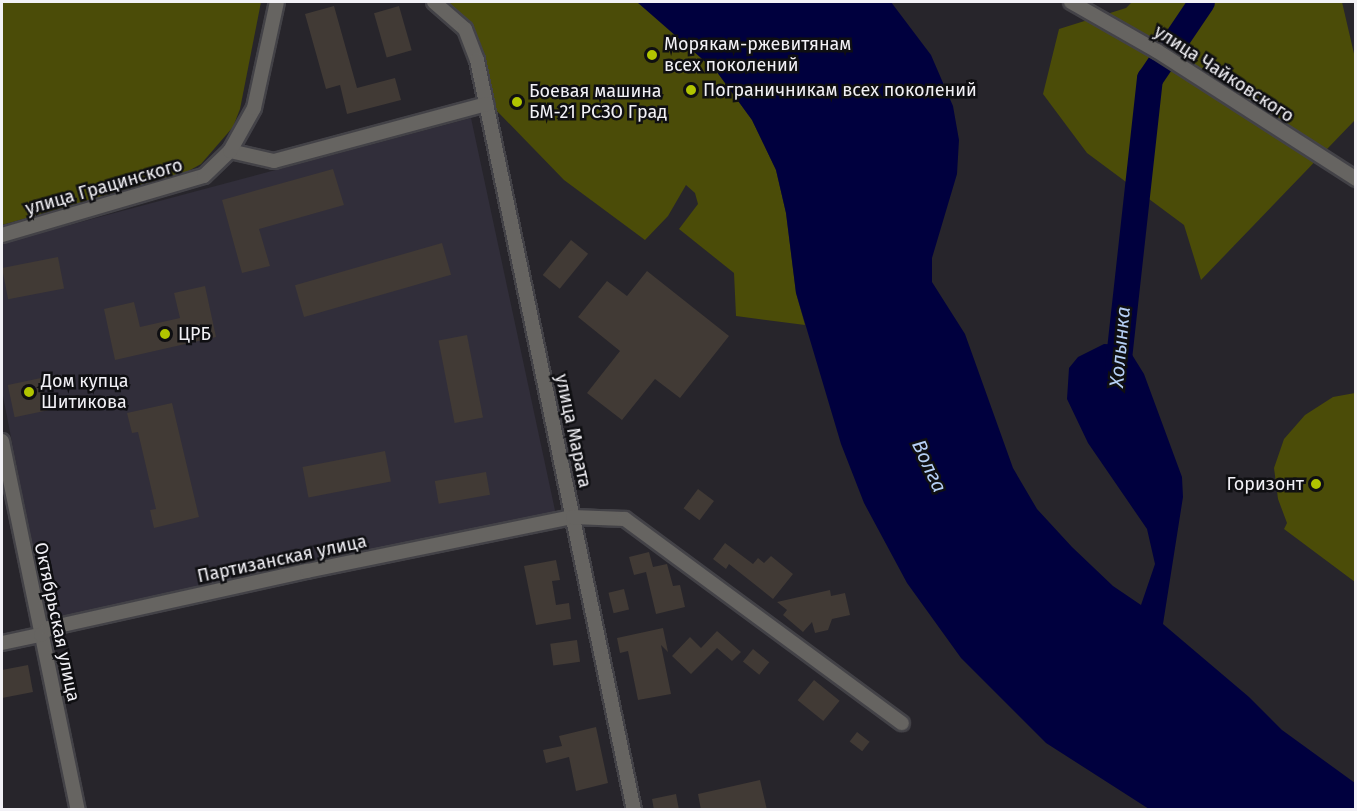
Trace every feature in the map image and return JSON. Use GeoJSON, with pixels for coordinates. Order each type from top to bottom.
{"type":"FeatureCollection","features":[{"type":"Feature","properties":{"kind":"street","name":"улица Грацинского"},"geometry":{"type":"LineString","coordinates":[[2,235],[195,179],[230,151],[254,108],[277,2]]}},
{"type":"Feature","properties":{"kind":"street","name":"улица Марата"},"geometry":{"type":"LineString","coordinates":[[434,2],[465,29],[477,60],[634,810]]}},
{"type":"Feature","properties":{"kind":"street","name":"улица Чайковского"},"geometry":{"type":"LineString","coordinates":[[1071,2],[1157,51],[1356,179]]}},
{"type":"Feature","properties":{"kind":"street"},"geometry":{"type":"LineString","coordinates":[[230,151],[274,161],[486,104]]}},
{"type":"Feature","properties":{"kind":"street","name":"Октябрьская улица"},"geometry":{"type":"LineString","coordinates":[[2,441],[78,810]]}},
{"type":"Feature","properties":{"kind":"street","name":"Партизанская улица"},"geometry":{"type":"LineString","coordinates":[[2,643],[41,635],[49,628],[296,573],[573,518],[625,519],[902,723]]}},
{"type":"Feature","properties":{"kind":"shaded area"},"geometry":{"type":"Polygon","coordinates":[[[2,2],[261,2],[240,109],[233,127],[201,164],[183,174],[2,225],[2,2]]]}},
{"type":"Feature","properties":{"kind":"shaded area"},"geometry":{"type":"Polygon","coordinates":[[[446,2],[637,2],[663,23],[717,72],[752,120],[776,170],[786,213],[796,293],[805,325],[736,316],[734,273],[679,229],[698,204],[695,193],[686,185],[668,216],[645,240],[564,180],[496,110],[465,23],[446,2]]]}},
{"type":"Feature","properties":{"kind":"shaded area"},"geometry":{"type":"Polygon","coordinates":[[[1132,2],[1342,2],[1355,58],[1355,120],[1201,280],[1184,225],[1087,153],[1043,94],[1059,29],[1126,8],[1132,2]]]}},
{"type":"Feature","properties":{"kind":"shaded area"},"geometry":{"type":"Polygon","coordinates":[[[471,118],[556,515],[64,617],[44,607],[2,391],[2,243],[471,118]]]}},
{"type":"Feature","properties":{"kind":"shaded area","name":"Горизонт"},"geometry":{"type":"Polygon","coordinates":[[[1356,393],[1355,582],[1284,529],[1287,523],[1278,499],[1274,468],[1284,439],[1305,415],[1333,397],[1356,393]]]}},
{"type":"Feature","properties":{"kind":"water","name":"Волга"},"geometry":{"type":"Polygon","coordinates":[[[637,2],[891,2],[931,55],[953,106],[959,140],[957,174],[932,258],[932,282],[965,334],[1013,468],[1037,509],[1072,547],[1113,586],[1141,605],[1155,564],[1147,529],[1088,443],[1067,399],[1069,368],[1078,357],[1104,344],[1126,345],[1144,374],[1182,477],[1183,497],[1163,624],[1249,697],[1282,730],[1355,783],[1355,809],[1149,809],[1046,743],[961,658],[907,583],[864,503],[841,444],[796,293],[786,213],[776,170],[752,120],[717,72],[637,2]]]}},
{"type":"Feature","properties":{"kind":"building"},"geometry":{"type":"Polygon","coordinates":[[[334,6],[357,88],[395,78],[401,100],[347,114],[340,85],[326,89],[305,14],[334,6]]]}},
{"type":"Feature","properties":{"kind":"building"},"geometry":{"type":"Polygon","coordinates":[[[399,6],[412,50],[387,57],[374,13],[399,6]]]}},
{"type":"Feature","properties":{"kind":"building"},"geometry":{"type":"Polygon","coordinates":[[[333,169],[344,205],[259,229],[270,266],[242,273],[222,200],[333,169]]]}},
{"type":"Feature","properties":{"kind":"building"},"geometry":{"type":"Polygon","coordinates":[[[571,240],[588,254],[560,289],[543,275],[571,240]]]}},
{"type":"Feature","properties":{"kind":"building"},"geometry":{"type":"Polygon","coordinates":[[[442,243],[451,275],[304,317],[295,285],[442,243]]]}},
{"type":"Feature","properties":{"kind":"building"},"geometry":{"type":"Polygon","coordinates":[[[58,257],[64,288],[8,299],[2,268],[58,257]]]}},
{"type":"Feature","properties":{"kind":"building"},"geometry":{"type":"Polygon","coordinates":[[[647,271],[729,336],[680,398],[655,379],[622,420],[587,393],[620,351],[578,317],[607,281],[627,296],[647,271]]]}},
{"type":"Feature","properties":{"kind":"building"},"geometry":{"type":"Polygon","coordinates":[[[205,286],[216,337],[115,360],[104,309],[134,302],[140,327],[180,318],[174,293],[205,286]]]}},
{"type":"Feature","properties":{"kind":"building"},"geometry":{"type":"Polygon","coordinates":[[[467,335],[483,417],[455,423],[439,341],[467,335]]]}},
{"type":"Feature","properties":{"kind":"building"},"geometry":{"type":"Polygon","coordinates":[[[41,378],[48,410],[15,417],[8,385],[41,378]]]}},
{"type":"Feature","properties":{"kind":"building"},"geometry":{"type":"Polygon","coordinates":[[[172,403],[199,517],[154,528],[150,510],[156,509],[138,432],[132,433],[127,413],[172,403]]]}},
{"type":"Feature","properties":{"kind":"building"},"geometry":{"type":"Polygon","coordinates":[[[385,451],[391,481],[308,497],[303,467],[385,451]]]}},
{"type":"Feature","properties":{"kind":"building"},"geometry":{"type":"Polygon","coordinates":[[[486,472],[490,495],[439,504],[435,481],[486,472]]]}},
{"type":"Feature","properties":{"kind":"building"},"geometry":{"type":"Polygon","coordinates":[[[698,489],[714,501],[700,520],[684,508],[698,489]]]}},
{"type":"Feature","properties":{"kind":"building"},"geometry":{"type":"Polygon","coordinates":[[[725,543],[753,564],[758,558],[764,563],[771,556],[793,574],[773,599],[729,564],[726,569],[713,559],[725,543]]]}},
{"type":"Feature","properties":{"kind":"building"},"geometry":{"type":"Polygon","coordinates":[[[649,552],[653,567],[667,564],[673,586],[680,585],[685,607],[656,614],[646,572],[634,575],[629,557],[649,552]]]}},
{"type":"Feature","properties":{"kind":"building"},"geometry":{"type":"Polygon","coordinates":[[[556,560],[560,580],[552,581],[556,605],[569,603],[571,619],[536,625],[524,566],[556,560]]]}},
{"type":"Feature","properties":{"kind":"building"},"geometry":{"type":"Polygon","coordinates":[[[624,589],[629,609],[614,613],[608,593],[624,589]]]}},
{"type":"Feature","properties":{"kind":"building"},"geometry":{"type":"Polygon","coordinates":[[[830,590],[831,596],[845,593],[850,615],[832,619],[828,630],[815,633],[812,622],[803,632],[783,615],[787,610],[777,602],[830,590]]]}},
{"type":"Feature","properties":{"kind":"building"},"geometry":{"type":"Polygon","coordinates":[[[663,628],[668,652],[661,645],[671,694],[638,700],[628,651],[620,653],[617,638],[663,628]]]}},
{"type":"Feature","properties":{"kind":"building"},"geometry":{"type":"Polygon","coordinates":[[[717,631],[741,652],[732,661],[717,648],[691,674],[672,656],[690,637],[701,648],[717,631]]]}},
{"type":"Feature","properties":{"kind":"building"},"geometry":{"type":"Polygon","coordinates":[[[577,640],[580,662],[553,666],[550,644],[577,640]]]}},
{"type":"Feature","properties":{"kind":"building"},"geometry":{"type":"Polygon","coordinates":[[[753,649],[769,662],[759,675],[743,661],[753,649]]]}},
{"type":"Feature","properties":{"kind":"building"},"geometry":{"type":"Polygon","coordinates":[[[28,665],[33,692],[2,698],[2,670],[28,665]]]}},
{"type":"Feature","properties":{"kind":"building"},"geometry":{"type":"Polygon","coordinates":[[[814,680],[840,701],[823,721],[798,700],[814,680]]]}},
{"type":"Feature","properties":{"kind":"building"},"geometry":{"type":"Polygon","coordinates":[[[596,727],[608,783],[576,791],[569,757],[546,763],[543,750],[562,746],[559,736],[596,727]]]}},
{"type":"Feature","properties":{"kind":"building"},"geometry":{"type":"Polygon","coordinates":[[[857,732],[870,742],[862,751],[850,741],[857,732]]]}},
{"type":"Feature","properties":{"kind":"building"},"geometry":{"type":"Polygon","coordinates":[[[760,780],[767,810],[701,810],[698,794],[760,780]]]}},
{"type":"Feature","properties":{"kind":"building"},"geometry":{"type":"Polygon","coordinates":[[[676,794],[679,810],[654,810],[652,799],[676,794]]]}},
{"type":"Feature","properties":{"kind":"waterway","name":"Холынка"},"geometry":{"type":"LineString","coordinates":[[1117,377],[1150,79],[1202,2]]}},
{"type":"Feature","properties":{"kind":"place","name":"Морякам-ржевитянам всех поколений"},"geometry":{"type":"Point","coordinates":[652,55]}},
{"type":"Feature","properties":{"kind":"place","name":"Пограничникам всех поколений"},"geometry":{"type":"Point","coordinates":[691,90]}},
{"type":"Feature","properties":{"kind":"place","name":"Боевая машина БМ-21 РСЗО Град"},"geometry":{"type":"Point","coordinates":[517,102]}},
{"type":"Feature","properties":{"kind":"place","name":"ЦРБ"},"geometry":{"type":"Point","coordinates":[165,334]}},
{"type":"Feature","properties":{"kind":"place","name":"Дом купца Шитикова"},"geometry":{"type":"Point","coordinates":[29,392]}},
{"type":"Feature","properties":{"kind":"place","name":"Горизонт"},"geometry":{"type":"Point","coordinates":[1316,484]}}]}
